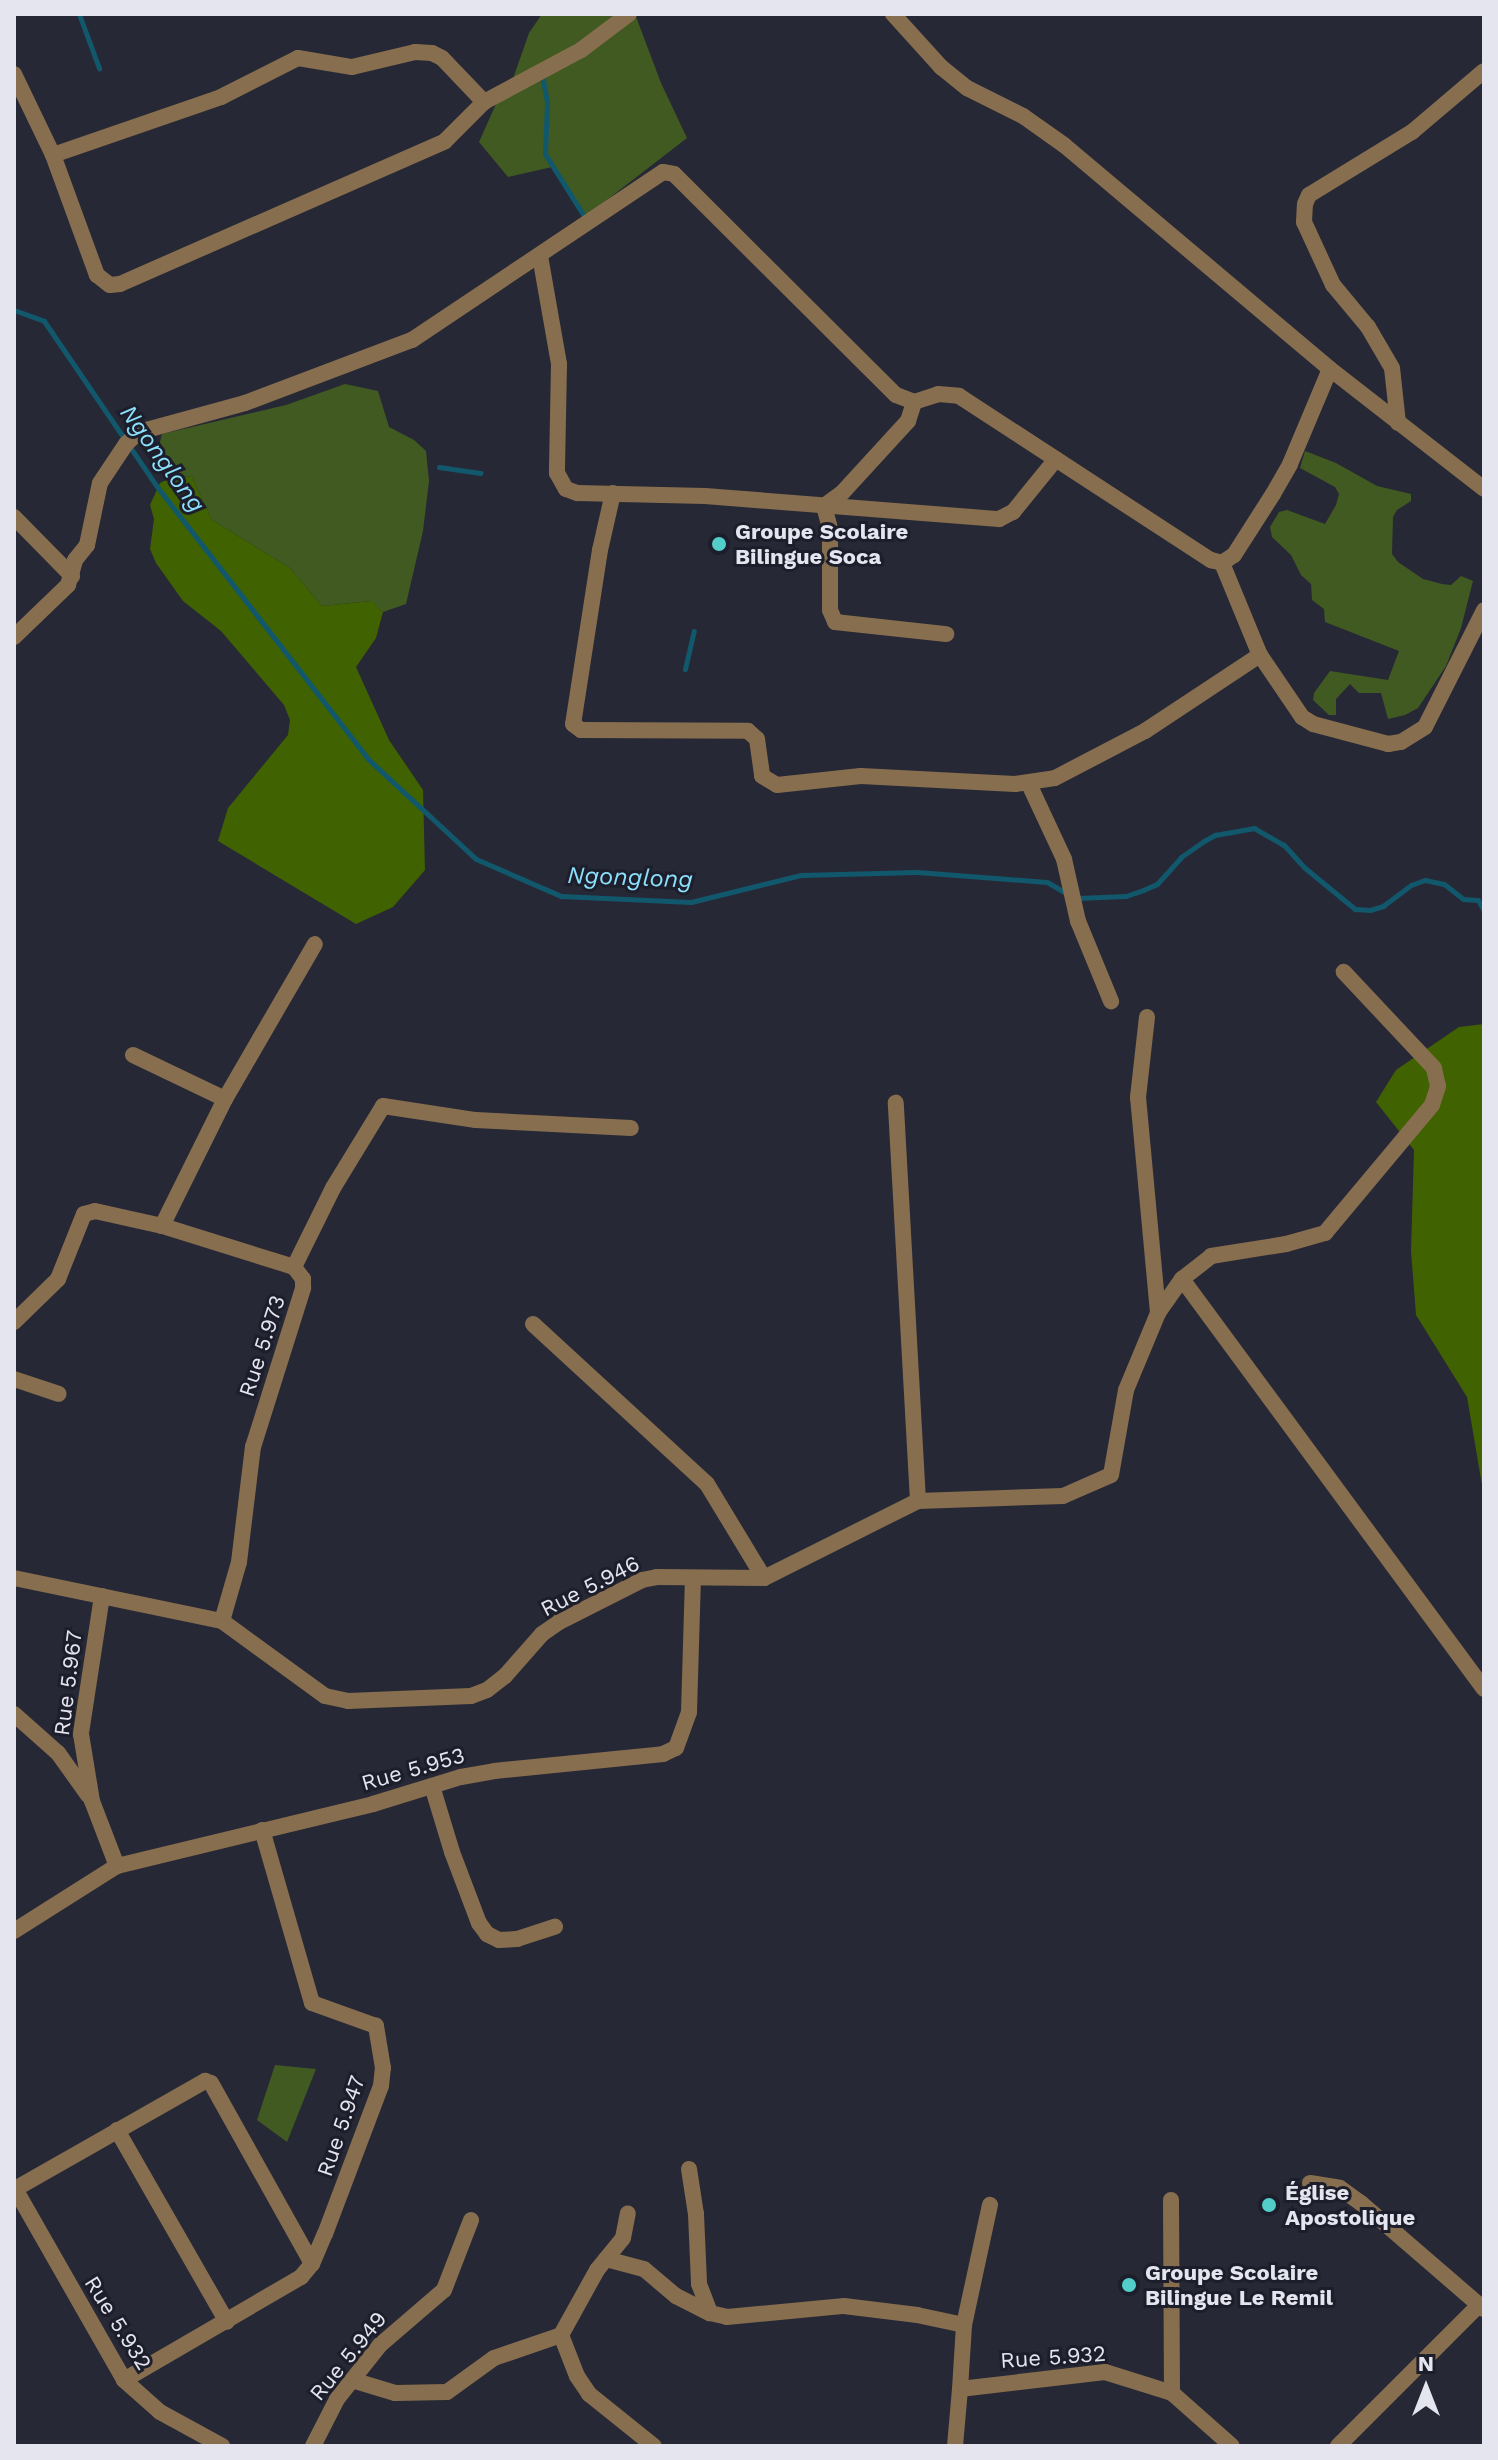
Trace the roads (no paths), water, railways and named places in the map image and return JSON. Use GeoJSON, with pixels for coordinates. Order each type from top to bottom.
{"type":"FeatureCollection","features":[{"type":"Feature","properties":{"kind":"street"},"geometry":{"type":"LineString","coordinates":[[14,74],[53,155],[97,275],[104,284],[120,284],[445,141],[484,102],[581,50],[629,14]]}},
{"type":"Feature","properties":{"kind":"street"},"geometry":{"type":"LineString","coordinates":[[893,14],[941,67],[967,88],[1023,116],[1064,145],[1330,369],[1484,489]]}},
{"type":"Feature","properties":{"kind":"street"},"geometry":{"type":"LineString","coordinates":[[53,155],[221,97],[298,58],[358,67],[415,52],[432,53],[442,58],[484,102]]}},
{"type":"Feature","properties":{"kind":"street"},"geometry":{"type":"LineString","coordinates":[[1398,423],[1392,368],[1368,327],[1333,285],[1304,222],[1305,204],[1309,195],[1412,132],[1484,71]]}},
{"type":"Feature","properties":{"kind":"street"},"geometry":{"type":"LineString","coordinates":[[14,637],[68,585],[75,560],[87,545],[100,483],[126,444],[139,432],[245,403],[399,346],[540,256],[658,174],[669,172],[896,395],[914,402],[938,394],[959,396],[1211,560],[1222,563],[1234,555],[1290,464],[1330,369]]}},
{"type":"Feature","properties":{"kind":"street"},"geometry":{"type":"LineString","coordinates":[[540,256],[559,364],[560,482],[577,493],[705,496],[999,519],[1013,512],[1056,459]]}},
{"type":"Feature","properties":{"kind":"street"},"geometry":{"type":"LineString","coordinates":[[824,506],[842,493],[908,421],[914,402]]}},
{"type":"Feature","properties":{"kind":"street"},"geometry":{"type":"LineString","coordinates":[[613,493],[571,720],[576,727],[748,731],[757,739],[762,776],[777,785],[861,776],[1029,784],[1055,778],[1145,731],[1260,655]]}},
{"type":"Feature","properties":{"kind":"street"},"geometry":{"type":"LineString","coordinates":[[824,506],[830,529],[830,610],[835,622],[946,634]]}},
{"type":"Feature","properties":{"kind":"street"},"geometry":{"type":"LineString","coordinates":[[14,517],[72,576]]}},
{"type":"Feature","properties":{"kind":"street"},"geometry":{"type":"LineString","coordinates":[[1222,563],[1260,655],[1302,717],[1313,724],[1388,744],[1401,742],[1425,727],[1484,610]]}},
{"type":"Feature","properties":{"kind":"street"},"geometry":{"type":"LineString","coordinates":[[1029,784],[1064,859],[1078,921],[1111,1001]]}},
{"type":"Feature","properties":{"kind":"street"},"geometry":{"type":"LineString","coordinates":[[162,1226],[225,1099],[315,944]]}},
{"type":"Feature","properties":{"kind":"street"},"geometry":{"type":"LineString","coordinates":[[896,1103],[918,1501],[1053,1497],[1111,1475],[1126,1390],[1158,1313],[1182,1279],[1211,1256],[1286,1244],[1325,1233],[1432,1105],[1438,1086],[1434,1068],[1344,972]]}},
{"type":"Feature","properties":{"kind":"street"},"geometry":{"type":"LineString","coordinates":[[1147,1017],[1138,1097],[1158,1313]]}},
{"type":"Feature","properties":{"kind":"street"},"geometry":{"type":"LineString","coordinates":[[133,1055],[225,1099]]}},
{"type":"Feature","properties":{"kind":"street"},"geometry":{"type":"LineString","coordinates":[[294,1267],[333,1188],[383,1106],[476,1120],[631,1128]]}},
{"type":"Feature","properties":{"kind":"street","name":"Rue 5.973"},"geometry":{"type":"LineString","coordinates":[[14,1322],[58,1279],[84,1214],[95,1211],[162,1226],[294,1267],[303,1279],[303,1288],[253,1447],[239,1562],[222,1621]]}},
{"type":"Feature","properties":{"kind":"street"},"geometry":{"type":"LineString","coordinates":[[1182,1279],[1484,1689]]}},
{"type":"Feature","properties":{"kind":"street"},"geometry":{"type":"LineString","coordinates":[[533,1324],[707,1484],[764,1578]]}},
{"type":"Feature","properties":{"kind":"street"},"geometry":{"type":"LineString","coordinates":[[14,1379],[59,1394]]}},
{"type":"Feature","properties":{"kind":"street","name":"Rue 5.946"},"geometry":{"type":"LineString","coordinates":[[14,1578],[222,1621],[325,1696],[348,1701],[471,1696],[505,1676],[542,1634],[559,1622],[642,1580],[764,1578],[918,1501]]}},
{"type":"Feature","properties":{"kind":"street","name":"Rue 5.953"},"geometry":{"type":"LineString","coordinates":[[14,1931],[117,1866],[494,1771],[663,1754],[676,1748],[689,1712],[693,1578]]}},
{"type":"Feature","properties":{"kind":"street","name":"Rue 5.967"},"geometry":{"type":"LineString","coordinates":[[102,1596],[81,1734],[92,1801],[117,1866]]}},
{"type":"Feature","properties":{"kind":"street"},"geometry":{"type":"LineString","coordinates":[[14,1714],[58,1753],[92,1801]]}},
{"type":"Feature","properties":{"kind":"street"},"geometry":{"type":"LineString","coordinates":[[432,1786],[452,1852],[479,1923],[487,1934],[499,1940],[517,1939],[555,1927]]}},
{"type":"Feature","properties":{"kind":"street","name":"Rue 5.947"},"geometry":{"type":"LineString","coordinates":[[124,2380],[301,2277],[312,2264],[381,2086],[380,2033],[368,2021],[324,2010],[312,2003],[262,1830]]}},
{"type":"Feature","properties":{"kind":"street"},"geometry":{"type":"LineString","coordinates":[[15,2188],[199,2082],[211,2083],[312,2264]]}},
{"type":"Feature","properties":{"kind":"street"},"geometry":{"type":"LineString","coordinates":[[117,2130],[227,2322]]}},
{"type":"Feature","properties":{"kind":"street"},"geometry":{"type":"LineString","coordinates":[[689,2169],[696,2214],[699,2284],[710,2313]]}},
{"type":"Feature","properties":{"kind":"street"},"geometry":{"type":"LineString","coordinates":[[1310,2183],[1340,2188],[1361,2203],[1482,2307],[1338,2446]]}},
{"type":"Feature","properties":{"kind":"street","name":"Rue 5.932"},"geometry":{"type":"LineString","coordinates":[[15,2188],[124,2380],[160,2412],[222,2446]]}},
{"type":"Feature","properties":{"kind":"street"},"geometry":{"type":"LineString","coordinates":[[1171,2200],[1172,2393]]}},
{"type":"Feature","properties":{"kind":"street"},"geometry":{"type":"LineString","coordinates":[[955,2446],[964,2325],[990,2205]]}},
{"type":"Feature","properties":{"kind":"street"},"geometry":{"type":"LineString","coordinates":[[352,2380],[395,2393],[447,2392],[504,2353],[561,2335],[606,2259],[623,2238],[628,2213]]}},
{"type":"Feature","properties":{"kind":"street","name":"Rue 5.949"},"geometry":{"type":"LineString","coordinates":[[313,2446],[337,2399],[352,2380],[407,2319],[444,2290],[471,2220]]}},
{"type":"Feature","properties":{"kind":"street"},"geometry":{"type":"LineString","coordinates":[[606,2259],[644,2269],[676,2296],[710,2313],[727,2317],[844,2306],[917,2315],[964,2325]]}},
{"type":"Feature","properties":{"kind":"street"},"geometry":{"type":"LineString","coordinates":[[561,2335],[577,2376],[589,2394],[654,2446]]}},
{"type":"Feature","properties":{"kind":"street","name":"Rue 5.932"},"geometry":{"type":"LineString","coordinates":[[960,2389],[1105,2372],[1172,2393],[1232,2446]]}},
{"type":"Feature","properties":{"kind":"waterway"},"geometry":{"type":"LineString","coordinates":[[79,14],[99,68]]}},
{"type":"Feature","properties":{"kind":"waterway"},"geometry":{"type":"LineString","coordinates":[[542,74],[547,102],[545,154],[586,219]]}},
{"type":"Feature","properties":{"kind":"waterway","name":"Ngonglong"},"geometry":{"type":"LineString","coordinates":[[14,310],[44,321],[158,488],[368,759],[476,859],[561,896],[691,902],[801,875],[917,872],[1047,882],[1068,894]]}},
{"type":"Feature","properties":{"kind":"waterway"},"geometry":{"type":"LineString","coordinates":[[439,467],[481,473]]}},
{"type":"Feature","properties":{"kind":"waterway"},"geometry":{"type":"LineString","coordinates":[[685,669],[694,631]]}},
{"type":"Feature","properties":{"kind":"waterway","name":"Ngonglong"},"geometry":{"type":"LineString","coordinates":[[1077,898],[1126,896],[1143,890],[1157,884],[1181,857],[1204,841],[1215,835],[1254,828],[1284,845],[1305,868],[1355,909],[1370,910],[1383,906],[1411,885],[1425,880],[1444,884],[1463,899],[1478,900],[1484,911]]}},
{"type":"Feature","properties":{"kind":"place","name":"Groupe Scolaire Bilingue Soca"},"geometry":{"type":"Point","coordinates":[719,544]}},
{"type":"Feature","properties":{"kind":"place","name":"Église Apostolique"},"geometry":{"type":"Point","coordinates":[1269,2205]}},
{"type":"Feature","properties":{"kind":"place","name":"Groupe Scolaire Bilingue Le Remil"},"geometry":{"type":"Point","coordinates":[1129,2285]}}]}
